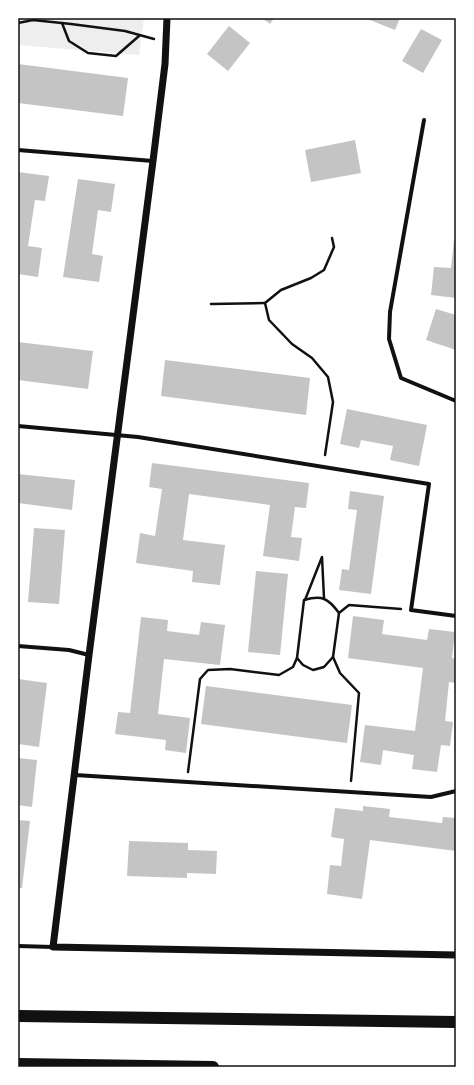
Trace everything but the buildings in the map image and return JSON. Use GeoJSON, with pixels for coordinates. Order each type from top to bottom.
{"type":"FeatureCollection","features":[{"type":"Feature","properties":{"kind":"highway"},"geometry":{"type":"LineString","coordinates":[[18,1016],[456,1022]]}},
{"type":"Feature","properties":{"kind":"highway"},"geometry":{"type":"LineString","coordinates":[[18,1064],[213,1067]]}},
{"type":"Feature","properties":{"kind":"street"},"geometry":{"type":"LineString","coordinates":[[53,947],[117,434],[153,161],[167,42],[167,20]]}},
{"type":"Feature","properties":{"kind":"street"},"geometry":{"type":"LineString","coordinates":[[424,120],[390,312],[389,339],[402,378],[456,401]]}},
{"type":"Feature","properties":{"kind":"street"},"geometry":{"type":"LineString","coordinates":[[18,150],[153,161]]}},
{"type":"Feature","properties":{"kind":"street"},"geometry":{"type":"LineString","coordinates":[[18,426],[117,434],[429,484],[411,610],[456,616]]}},
{"type":"Feature","properties":{"kind":"street"},"geometry":{"type":"LineString","coordinates":[[18,646],[69,650],[89,655]]}},
{"type":"Feature","properties":{"kind":"street"},"geometry":{"type":"LineString","coordinates":[[75,776],[431,797],[456,791]]}},
{"type":"Feature","properties":{"kind":"street"},"geometry":{"type":"LineString","coordinates":[[18,946],[456,955]]}},
{"type":"Feature","properties":{"kind":"path"},"geometry":{"type":"LineString","coordinates":[[18,23],[33,20],[126,31],[140,36],[167,42]]}},
{"type":"Feature","properties":{"kind":"path"},"geometry":{"type":"LineString","coordinates":[[62,23],[69,41],[88,53],[116,56],[140,36]]}},
{"type":"Feature","properties":{"kind":"path"},"geometry":{"type":"LineString","coordinates":[[211,304],[265,303],[281,290],[311,278],[324,270],[334,247],[332,238]]}},
{"type":"Feature","properties":{"kind":"path"},"geometry":{"type":"LineString","coordinates":[[265,303],[269,320],[292,344],[312,358],[328,377],[333,402],[324,467]]}},
{"type":"Feature","properties":{"kind":"path"},"geometry":{"type":"LineString","coordinates":[[187,782],[200,679],[208,670],[230,669],[279,675],[293,667],[297,658],[304,600],[322,557],[324,598]]}},
{"type":"Feature","properties":{"kind":"path"},"geometry":{"type":"LineString","coordinates":[[304,600],[314,597],[324,598],[332,603],[339,613],[333,657],[340,673],[359,693],[350,792]]}},
{"type":"Feature","properties":{"kind":"path"},"geometry":{"type":"LineString","coordinates":[[339,613],[349,605],[411,610]]}},
{"type":"Feature","properties":{"kind":"path"},"geometry":{"type":"LineString","coordinates":[[297,658],[303,665],[313,670],[324,667],[333,657]]}},
{"type":"Feature","properties":{"kind":"shaded area"},"geometry":{"type":"Polygon","coordinates":[[[18,18],[144,18],[139,55],[18,45],[18,18]]]}}]}
